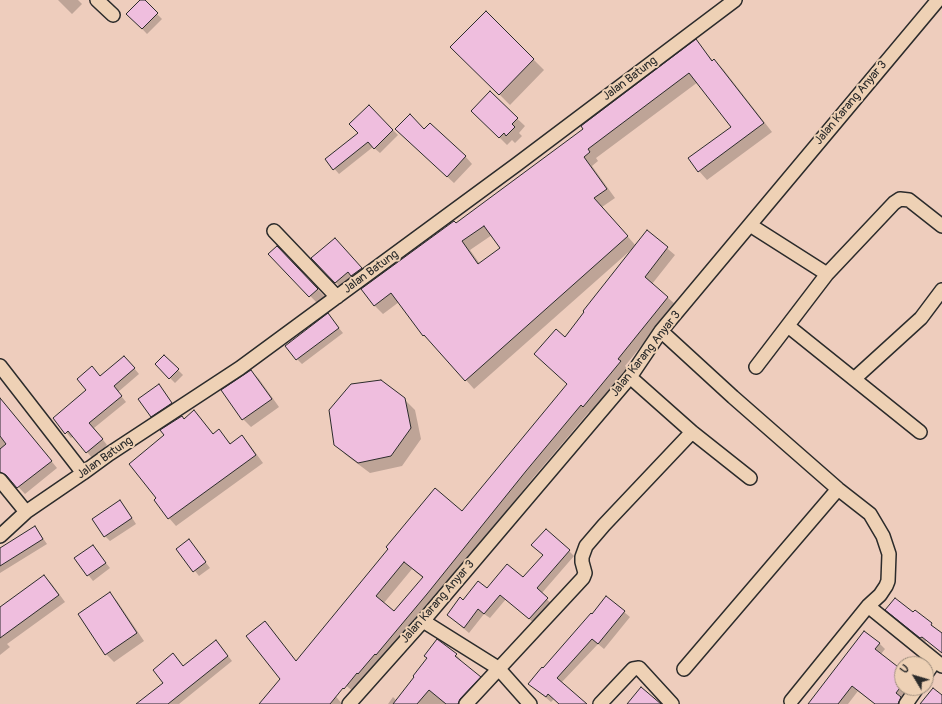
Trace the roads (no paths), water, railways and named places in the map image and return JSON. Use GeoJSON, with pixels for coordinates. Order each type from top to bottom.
{"type":"FeatureCollection","features":[{"type":"Feature","properties":{"kind":"street"},"geometry":{"type":"LineString","coordinates":[[97,0],[113,15]]}},
{"type":"Feature","properties":{"kind":"street","name":"Jalan Batung"},"geometry":{"type":"LineString","coordinates":[[0,536],[26,512],[84,474],[109,454],[240,368],[516,165],[735,0]]}},
{"type":"Feature","properties":{"kind":"street","name":"Jalan Karang Anyar 3"},"geometry":{"type":"LineString","coordinates":[[351,703],[423,621],[630,377],[661,331],[938,0]]}},
{"type":"Feature","properties":{"kind":"street"},"geometry":{"type":"LineString","coordinates":[[756,367],[827,274],[890,206],[900,198],[909,200],[942,226]]}},
{"type":"Feature","properties":{"kind":"street"},"geometry":{"type":"LineString","coordinates":[[750,226],[827,274]]}},
{"type":"Feature","properties":{"kind":"street"},"geometry":{"type":"LineString","coordinates":[[274,230],[337,297]]}},
{"type":"Feature","properties":{"kind":"street"},"geometry":{"type":"LineString","coordinates":[[854,379],[920,318],[942,290]]}},
{"type":"Feature","properties":{"kind":"street"},"geometry":{"type":"LineString","coordinates":[[788,326],[920,432]]}},
{"type":"Feature","properties":{"kind":"street"},"geometry":{"type":"LineString","coordinates":[[661,331],[733,397],[838,489],[870,514],[883,536],[889,554],[888,580],[886,586],[791,701]]}},
{"type":"Feature","properties":{"kind":"street"},"geometry":{"type":"LineString","coordinates":[[0,366],[84,474]]}},
{"type":"Feature","properties":{"kind":"street"},"geometry":{"type":"LineString","coordinates":[[630,377],[692,432],[750,478]]}},
{"type":"Feature","properties":{"kind":"street"},"geometry":{"type":"LineString","coordinates":[[466,704],[583,578],[585,573],[582,557],[586,546],[692,432]]}},
{"type":"Feature","properties":{"kind":"street"},"geometry":{"type":"LineString","coordinates":[[0,480],[26,512]]}},
{"type":"Feature","properties":{"kind":"street"},"geometry":{"type":"LineString","coordinates":[[684,669],[838,489]]}},
{"type":"Feature","properties":{"kind":"street"},"geometry":{"type":"LineString","coordinates":[[868,606],[938,663]]}},
{"type":"Feature","properties":{"kind":"street"},"geometry":{"type":"LineString","coordinates":[[423,621],[498,668],[530,704]]}},
{"type":"Feature","properties":{"kind":"street"},"geometry":{"type":"LineString","coordinates":[[600,704],[633,669],[639,668],[672,704]]}}]}
